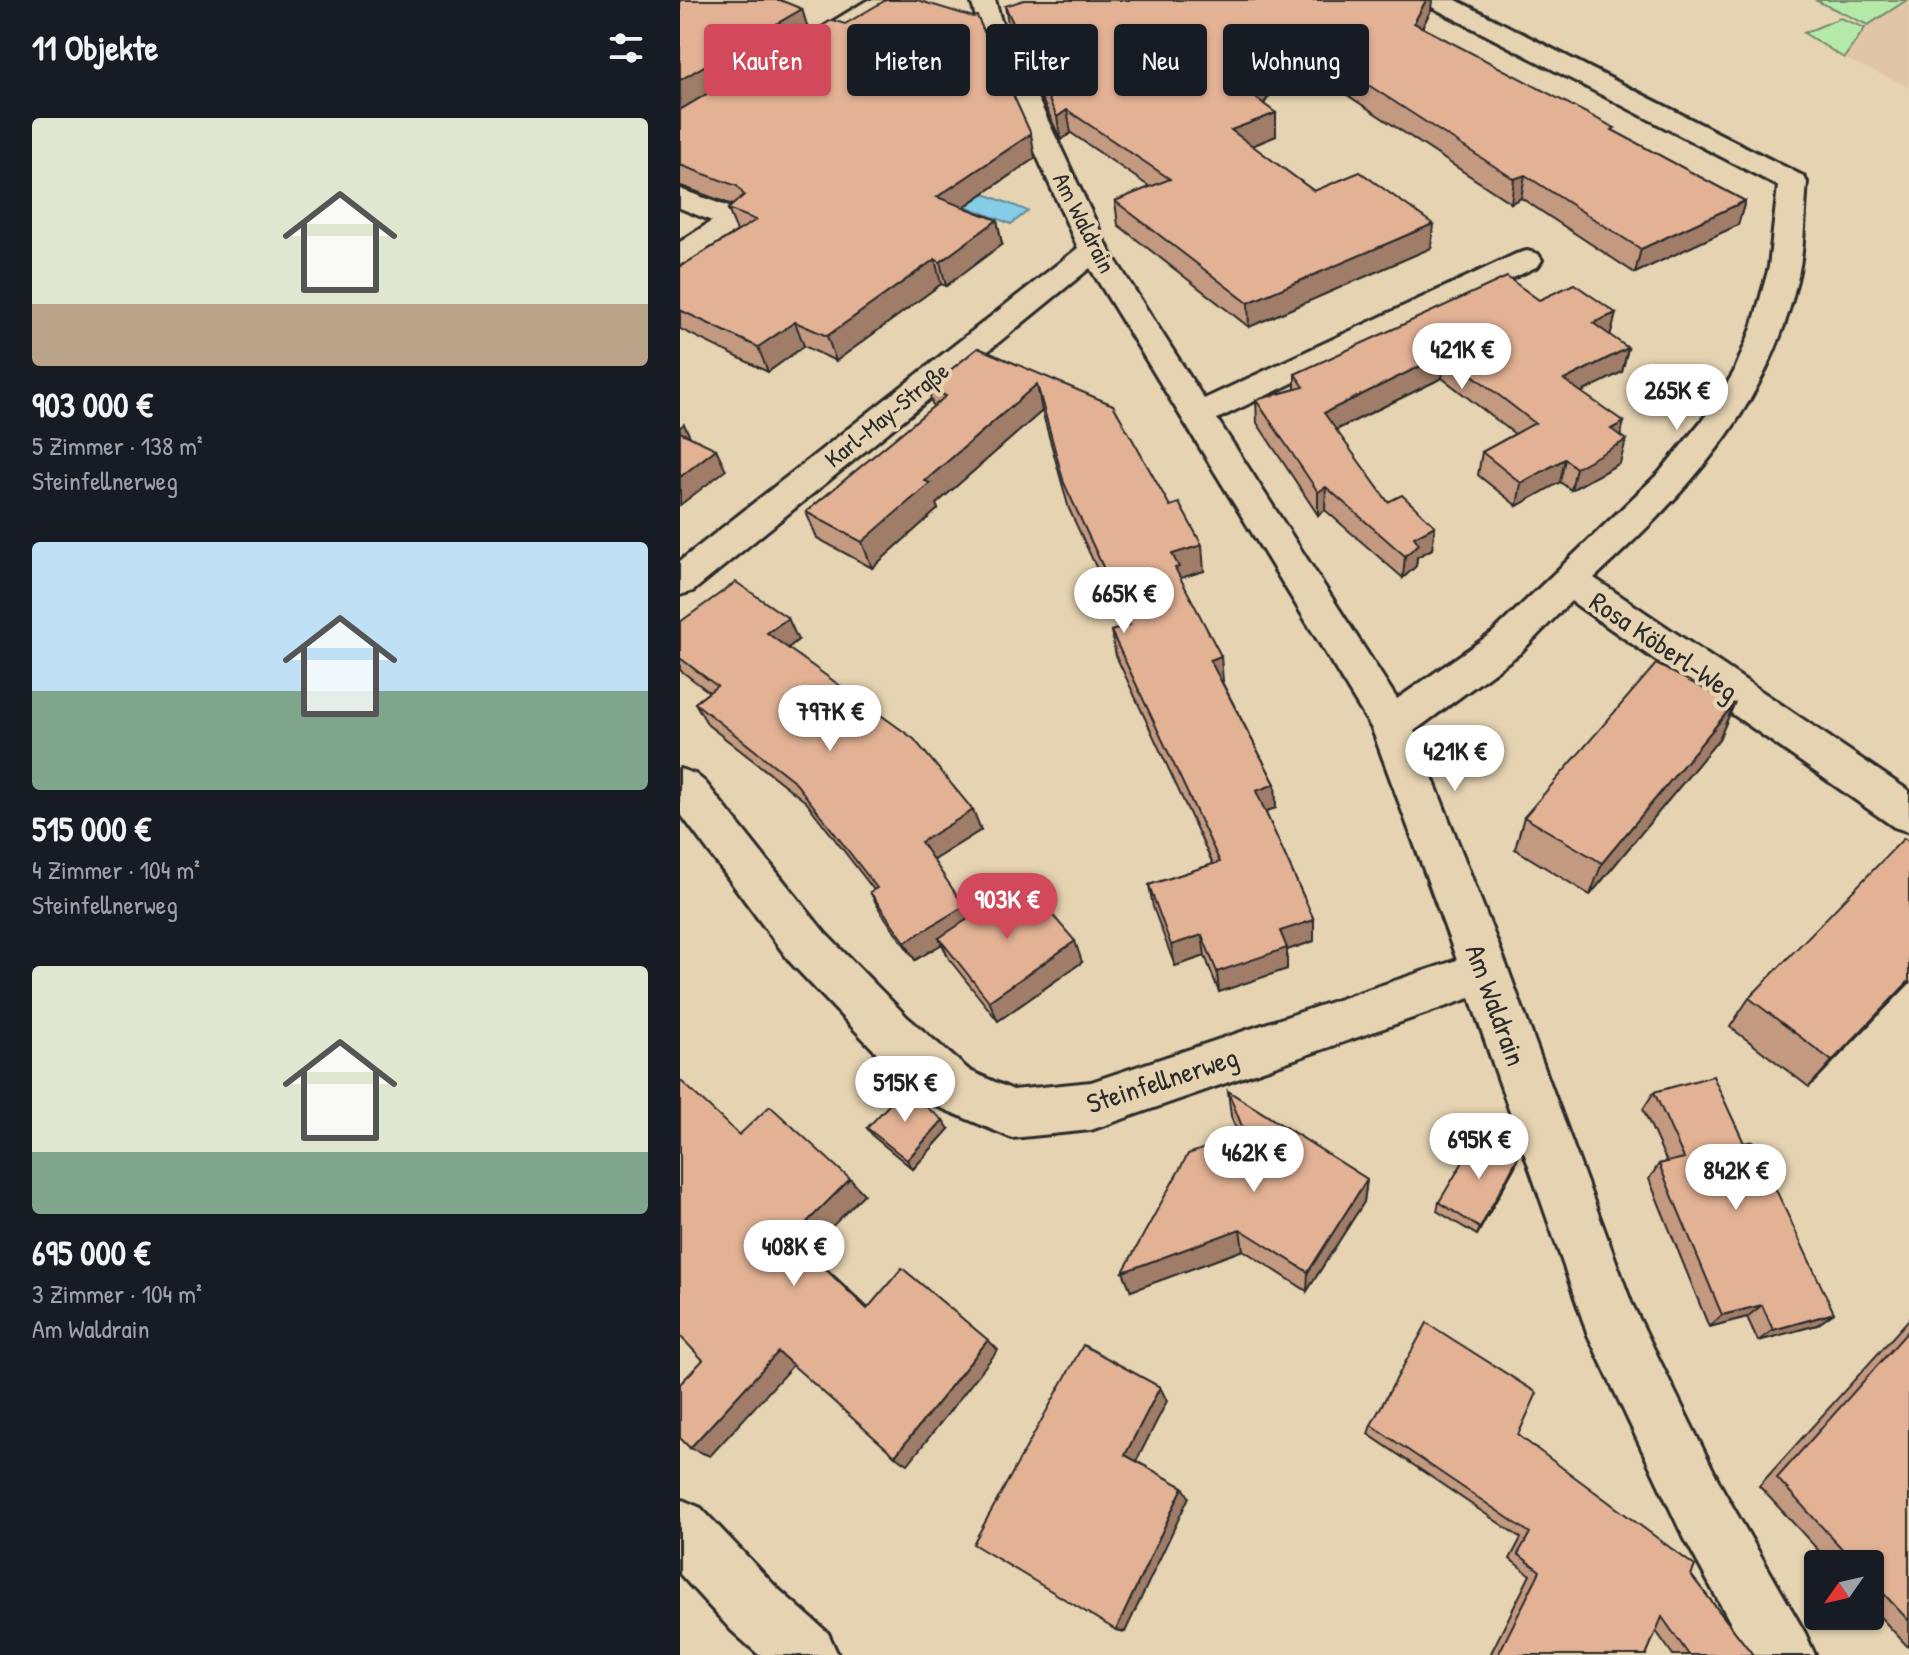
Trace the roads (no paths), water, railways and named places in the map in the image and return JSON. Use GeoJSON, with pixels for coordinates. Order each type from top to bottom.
{"type":"FeatureCollection","features":[{"type":"Feature","properties":{"kind":"street"},"geometry":{"type":"LineString","coordinates":[[831,33],[885,0]]}},
{"type":"Feature","properties":{"kind":"street"},"geometry":{"type":"LineString","coordinates":[[1437,0],[1793,182],[1782,279],[1758,358],[1722,425],[1660,496],[1568,580]]}},
{"type":"Feature","properties":{"kind":"street","name":"Am Waldrain"},"geometry":{"type":"LineString","coordinates":[[997,10],[1094,250],[1391,725],[1485,972],[1608,1315],[1701,1509],[1783,1655]]}},
{"type":"Feature","properties":{"kind":"street"},"geometry":{"type":"LineString","coordinates":[[680,198],[735,219],[680,255]]}},
{"type":"Feature","properties":{"kind":"street","name":"Karl-May-Straße"},"geometry":{"type":"LineString","coordinates":[[680,581],[1094,250]]}},
{"type":"Feature","properties":{"kind":"street"},"geometry":{"type":"LineString","coordinates":[[1198,415],[1527,260]]}},
{"type":"Feature","properties":{"kind":"street","name":"Rosa Köberl-Weg"},"geometry":{"type":"LineString","coordinates":[[1391,725],[1506,643],[1568,580],[1909,814]]}},
{"type":"Feature","properties":{"kind":"street","name":"Steinfellnerweg"},"geometry":{"type":"LineString","coordinates":[[680,786],[690,794],[751,870],[808,948],[890,1033],[952,1088],[1012,1114],[1091,1106],[1485,972]]}},
{"type":"Feature","properties":{"kind":"street"},"geometry":{"type":"LineString","coordinates":[[680,1529],[754,1609],[806,1655]]}},
{"type":"Feature","properties":{"kind":"water"},"geometry":{"type":"Polygon","coordinates":[[[982,193],[1028,211],[1011,224],[965,206],[982,193]]]}}]}
